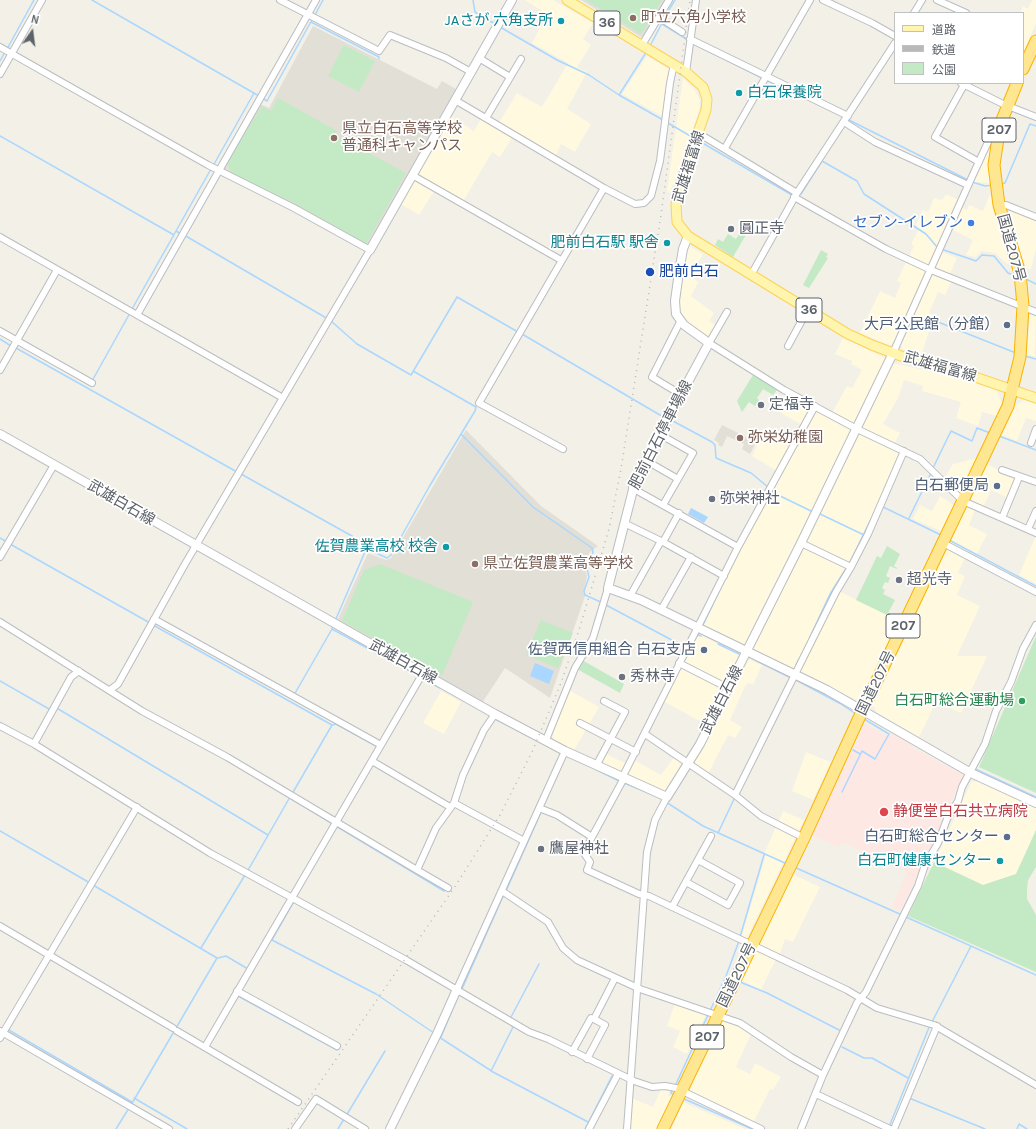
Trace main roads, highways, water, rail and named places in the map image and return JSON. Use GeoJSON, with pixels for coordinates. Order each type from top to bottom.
{"type":"FeatureCollection","features":[{"type":"Feature","properties":{"kind":"highway"},"geometry":{"type":"LineString","coordinates":[[1024,68],[1036,41]]}},
{"type":"Feature","properties":{"kind":"highway","name":"国道207号"},"geometry":{"type":"LineString","coordinates":[[663,1129],[677,1092],[712,1013],[736,979],[789,865],[804,838],[861,714],[964,501],[995,435],[1014,389],[1021,355],[1023,306],[1020,278],[999,205],[995,184],[996,149],[1000,125],[1017,84]]}},
{"type":"Feature","properties":{"kind":"main road"},"geometry":{"type":"LineString","coordinates":[[370,250],[512,0]]}},
{"type":"Feature","properties":{"kind":"main road","name":"武雄福富線"},"geometry":{"type":"LineString","coordinates":[[567,0],[674,64],[703,87],[707,99],[706,110],[676,204],[678,222],[688,236],[848,334],[894,353],[949,368],[1014,389],[1036,398]]}},
{"type":"Feature","properties":{"kind":"main road","name":"肥前白石停車場線"},"geometry":{"type":"LineString","coordinates":[[688,236],[683,249],[675,301],[676,314],[680,322],[709,343],[667,418],[632,488],[608,588],[662,610],[746,651]]}},
{"type":"Feature","properties":{"kind":"main road","name":"武雄白石線"},"geometry":{"type":"LineString","coordinates":[[0,434],[493,716],[546,740],[564,753],[596,766],[665,799],[689,762],[728,688],[894,353]]}},
{"type":"Feature","properties":{"kind":"main road"},"geometry":{"type":"LineString","coordinates":[[746,651],[793,674],[861,714],[1036,803]]}},
{"type":"Feature","properties":{"kind":"main road"},"geometry":{"type":"LineString","coordinates":[[390,1129],[460,990]]}},
{"type":"Feature","properties":{"kind":"water"},"geometry":{"type":"Polygon","coordinates":[[[691,508],[708,517],[704,523],[688,514],[691,508]]]}},
{"type":"Feature","properties":{"kind":"water"},"geometry":{"type":"Polygon","coordinates":[[[535,663],[554,671],[549,684],[530,676],[535,663]]]}},
{"type":"Feature","properties":{"kind":"waterway"},"geometry":{"type":"LineString","coordinates":[[7,49],[34,0]]}},
{"type":"Feature","properties":{"kind":"waterway"},"geometry":{"type":"LineString","coordinates":[[92,0],[259,96]]}},
{"type":"Feature","properties":{"kind":"waterway"},"geometry":{"type":"LineString","coordinates":[[315,15],[323,0]]}},
{"type":"Feature","properties":{"kind":"waterway"},"geometry":{"type":"LineString","coordinates":[[473,0],[475,12],[495,24]]}},
{"type":"Feature","properties":{"kind":"waterway"},"geometry":{"type":"LineString","coordinates":[[664,18],[675,0]]}},
{"type":"Feature","properties":{"kind":"waterway"},"geometry":{"type":"LineString","coordinates":[[262,98],[267,101],[313,18]]}},
{"type":"Feature","properties":{"kind":"waterway"},"geometry":{"type":"LineString","coordinates":[[311,22],[379,57],[379,59]]}},
{"type":"Feature","properties":{"kind":"waterway"},"geometry":{"type":"LineString","coordinates":[[650,46],[662,23]]}},
{"type":"Feature","properties":{"kind":"waterway"},"geometry":{"type":"LineString","coordinates":[[662,24],[688,40]]}},
{"type":"Feature","properties":{"kind":"waterway"},"geometry":{"type":"LineString","coordinates":[[500,27],[557,60],[589,75],[619,95],[647,51]]}},
{"type":"Feature","properties":{"kind":"waterway"},"geometry":{"type":"LineString","coordinates":[[692,43],[762,78]]}},
{"type":"Feature","properties":{"kind":"waterway"},"geometry":{"type":"LineString","coordinates":[[0,61],[5,52]]}},
{"type":"Feature","properties":{"kind":"waterway"},"geometry":{"type":"LineString","coordinates":[[766,80],[798,95]]}},
{"type":"Feature","properties":{"kind":"waterway"},"geometry":{"type":"LineString","coordinates":[[213,166],[254,93]]}},
{"type":"Feature","properties":{"kind":"waterway"},"geometry":{"type":"LineString","coordinates":[[619,95],[663,120]]}},
{"type":"Feature","properties":{"kind":"waterway"},"geometry":{"type":"LineString","coordinates":[[847,119],[968,180]]}},
{"type":"Feature","properties":{"kind":"waterway"},"geometry":{"type":"LineString","coordinates":[[668,123],[692,137]]}},
{"type":"Feature","properties":{"kind":"waterway"},"geometry":{"type":"LineString","coordinates":[[1001,184],[1005,183],[1030,124],[1036,126]]}},
{"type":"Feature","properties":{"kind":"waterway"},"geometry":{"type":"LineString","coordinates":[[0,136],[174,235]]}},
{"type":"Feature","properties":{"kind":"waterway"},"geometry":{"type":"LineString","coordinates":[[699,141],[792,195]]}},
{"type":"Feature","properties":{"kind":"waterway"},"geometry":{"type":"LineString","coordinates":[[798,194],[801,194],[822,161],[857,181],[864,194],[926,234],[937,247]]}},
{"type":"Feature","properties":{"kind":"waterway"},"geometry":{"type":"LineString","coordinates":[[181,234],[176,231],[211,169]]}},
{"type":"Feature","properties":{"kind":"waterway"},"geometry":{"type":"LineString","coordinates":[[972,182],[985,186],[993,185]]}},
{"type":"Feature","properties":{"kind":"waterway"},"geometry":{"type":"LineString","coordinates":[[132,309],[176,231]]}},
{"type":"Feature","properties":{"kind":"waterway"},"geometry":{"type":"LineString","coordinates":[[184,235],[328,319]]}},
{"type":"Feature","properties":{"kind":"waterway"},"geometry":{"type":"LineString","coordinates":[[941,249],[976,261],[982,255],[994,256],[1008,273],[1016,276]]}},
{"type":"Feature","properties":{"kind":"waterway"},"geometry":{"type":"LineString","coordinates":[[1026,279],[1036,284]]}},
{"type":"Feature","properties":{"kind":"waterway"},"geometry":{"type":"LineString","coordinates":[[331,321],[357,344],[411,375],[457,297],[518,332]]}},
{"type":"Feature","properties":{"kind":"waterway"},"geometry":{"type":"LineString","coordinates":[[92,381],[130,313]]}},
{"type":"Feature","properties":{"kind":"waterway"},"geometry":{"type":"LineString","coordinates":[[938,322],[1016,353]]}},
{"type":"Feature","properties":{"kind":"waterway"},"geometry":{"type":"LineString","coordinates":[[522,334],[665,418]]}},
{"type":"Feature","properties":{"kind":"waterway"},"geometry":{"type":"LineString","coordinates":[[0,339],[11,346]]}},
{"type":"Feature","properties":{"kind":"waterway"},"geometry":{"type":"LineString","coordinates":[[16,348],[237,472]]}},
{"type":"Feature","properties":{"kind":"waterway"},"geometry":{"type":"LineString","coordinates":[[1025,356],[1036,359]]}},
{"type":"Feature","properties":{"kind":"waterway"},"geometry":{"type":"LineString","coordinates":[[367,549],[387,558],[391,555],[429,487],[475,411],[476,407],[413,371]]}},
{"type":"Feature","properties":{"kind":"waterway"},"geometry":{"type":"LineString","coordinates":[[671,420],[712,442],[715,445],[716,458],[751,473],[768,487]]}},
{"type":"Feature","properties":{"kind":"waterway"},"geometry":{"type":"LineString","coordinates":[[933,468],[951,431],[972,441],[977,428],[990,433]]}},
{"type":"Feature","properties":{"kind":"waterway"},"geometry":{"type":"LineString","coordinates":[[461,434],[533,507],[592,548],[593,552],[587,569],[589,577],[584,591],[585,595],[603,603]]}},
{"type":"Feature","properties":{"kind":"waterway"},"geometry":{"type":"LineString","coordinates":[[999,436],[1036,450]]}},
{"type":"Feature","properties":{"kind":"waterway"},"geometry":{"type":"LineString","coordinates":[[909,518],[931,473]]}},
{"type":"Feature","properties":{"kind":"waterway"},"geometry":{"type":"LineString","coordinates":[[241,474],[368,545],[335,621]]}},
{"type":"Feature","properties":{"kind":"waterway"},"geometry":{"type":"LineString","coordinates":[[771,489],[774,493],[813,512]]}},
{"type":"Feature","properties":{"kind":"waterway"},"geometry":{"type":"LineString","coordinates":[[881,506],[941,535]]}},
{"type":"Feature","properties":{"kind":"waterway"},"geometry":{"type":"LineString","coordinates":[[818,513],[864,535]]}},
{"type":"Feature","properties":{"kind":"waterway"},"geometry":{"type":"LineString","coordinates":[[849,564],[874,513]]}},
{"type":"Feature","properties":{"kind":"waterway"},"geometry":{"type":"LineString","coordinates":[[0,538],[7,542]]}},
{"type":"Feature","properties":{"kind":"waterway"},"geometry":{"type":"LineString","coordinates":[[949,540],[1036,586]]}},
{"type":"Feature","properties":{"kind":"waterway"},"geometry":{"type":"LineString","coordinates":[[10,544],[150,623]]}},
{"type":"Feature","properties":{"kind":"waterway"},"geometry":{"type":"LineString","coordinates":[[810,637],[830,594],[847,567]]}},
{"type":"Feature","properties":{"kind":"waterway"},"geometry":{"type":"LineString","coordinates":[[703,625],[721,587]]}},
{"type":"Feature","properties":{"kind":"waterway"},"geometry":{"type":"LineString","coordinates":[[606,605],[683,646],[685,643],[688,645]]}},
{"type":"Feature","properties":{"kind":"waterway"},"geometry":{"type":"LineString","coordinates":[[153,625],[332,725],[292,794]]}},
{"type":"Feature","properties":{"kind":"waterway"},"geometry":{"type":"LineString","coordinates":[[333,626],[332,629],[419,676]]}},
{"type":"Feature","properties":{"kind":"waterway"},"geometry":{"type":"LineString","coordinates":[[294,695],[332,629]]}},
{"type":"Feature","properties":{"kind":"waterway"},"geometry":{"type":"LineString","coordinates":[[698,633],[698,635],[701,636]]}},
{"type":"Feature","properties":{"kind":"waterway"},"geometry":{"type":"LineString","coordinates":[[695,638],[698,635]]}},
{"type":"Feature","properties":{"kind":"waterway"},"geometry":{"type":"LineString","coordinates":[[718,644],[739,654]]}},
{"type":"Feature","properties":{"kind":"waterway"},"geometry":{"type":"LineString","coordinates":[[796,665],[799,659]]}},
{"type":"Feature","properties":{"kind":"waterway"},"geometry":{"type":"LineString","coordinates":[[757,661],[791,678]]}},
{"type":"Feature","properties":{"kind":"waterway"},"geometry":{"type":"LineString","coordinates":[[422,678],[440,688]]}},
{"type":"Feature","properties":{"kind":"waterway"},"geometry":{"type":"LineString","coordinates":[[796,680],[841,704],[856,714]]}},
{"type":"Feature","properties":{"kind":"waterway"},"geometry":{"type":"LineString","coordinates":[[0,681],[49,709],[52,706]]}},
{"type":"Feature","properties":{"kind":"waterway"},"geometry":{"type":"LineString","coordinates":[[55,707],[268,835]]}},
{"type":"Feature","properties":{"kind":"waterway"},"geometry":{"type":"LineString","coordinates":[[842,792],[862,751],[875,759],[889,734],[864,719]]}},
{"type":"Feature","properties":{"kind":"waterway"},"geometry":{"type":"LineString","coordinates":[[497,720],[510,726]]}},
{"type":"Feature","properties":{"kind":"waterway"},"geometry":{"type":"LineString","coordinates":[[332,725],[336,724],[378,747]]}},
{"type":"Feature","properties":{"kind":"waterway"},"geometry":{"type":"LineString","coordinates":[[649,731],[652,724]]}},
{"type":"Feature","properties":{"kind":"waterway"},"geometry":{"type":"LineString","coordinates":[[853,750],[860,754]]}},
{"type":"Feature","properties":{"kind":"waterway"},"geometry":{"type":"LineString","coordinates":[[973,768],[1036,797]]}},
{"type":"Feature","properties":{"kind":"waterway"},"geometry":{"type":"LineString","coordinates":[[597,770],[621,782]]}},
{"type":"Feature","properties":{"kind":"waterway"},"geometry":{"type":"LineString","coordinates":[[543,807],[557,775]]}},
{"type":"Feature","properties":{"kind":"waterway"},"geometry":{"type":"LineString","coordinates":[[733,792],[739,781]]}},
{"type":"Feature","properties":{"kind":"waterway"},"geometry":{"type":"LineString","coordinates":[[624,783],[649,793]]}},
{"type":"Feature","properties":{"kind":"waterway"},"geometry":{"type":"LineString","coordinates":[[247,872],[290,797]]}},
{"type":"Feature","properties":{"kind":"waterway"},"geometry":{"type":"LineString","coordinates":[[718,833],[735,797]]}},
{"type":"Feature","properties":{"kind":"waterway"},"geometry":{"type":"LineString","coordinates":[[290,798],[333,824]]}},
{"type":"Feature","properties":{"kind":"waterway"},"geometry":{"type":"LineString","coordinates":[[666,802],[703,826],[787,864]]}},
{"type":"Feature","properties":{"kind":"waterway"},"geometry":{"type":"LineString","coordinates":[[506,891],[542,810]]}},
{"type":"Feature","properties":{"kind":"waterway"},"geometry":{"type":"LineString","coordinates":[[336,826],[444,891]]}},
{"type":"Feature","properties":{"kind":"waterway"},"geometry":{"type":"LineString","coordinates":[[0,831],[90,883]]}},
{"type":"Feature","properties":{"kind":"waterway"},"geometry":{"type":"LineString","coordinates":[[740,937],[764,855]]}},
{"type":"Feature","properties":{"kind":"waterway"},"geometry":{"type":"LineString","coordinates":[[794,867],[902,915]]}},
{"type":"Feature","properties":{"kind":"waterway"},"geometry":{"type":"LineString","coordinates":[[201,948],[245,875]]}},
{"type":"Feature","properties":{"kind":"waterway"},"geometry":{"type":"LineString","coordinates":[[93,885],[217,958],[131,1105]]}},
{"type":"Feature","properties":{"kind":"waterway"},"geometry":{"type":"LineString","coordinates":[[462,989],[504,894]]}},
{"type":"Feature","properties":{"kind":"waterway"},"geometry":{"type":"LineString","coordinates":[[293,903],[272,940],[376,994],[434,1033]]}},
{"type":"Feature","properties":{"kind":"waterway"},"geometry":{"type":"LineString","coordinates":[[906,917],[1036,975]]}},
{"type":"Feature","properties":{"kind":"waterway"},"geometry":{"type":"LineString","coordinates":[[710,1011],[726,976],[739,941]]}},
{"type":"Feature","properties":{"kind":"waterway"},"geometry":{"type":"LineString","coordinates":[[932,1022],[971,946]]}},
{"type":"Feature","properties":{"kind":"waterway"},"geometry":{"type":"LineString","coordinates":[[218,958],[226,956],[248,969]]}},
{"type":"Feature","properties":{"kind":"waterway"},"geometry":{"type":"LineString","coordinates":[[510,1019],[539,964]]}},
{"type":"Feature","properties":{"kind":"waterway"},"geometry":{"type":"LineString","coordinates":[[241,991],[246,982]]}},
{"type":"Feature","properties":{"kind":"waterway"},"geometry":{"type":"LineString","coordinates":[[740,982],[767,993],[841,1031]]}},
{"type":"Feature","properties":{"kind":"waterway"},"geometry":{"type":"LineString","coordinates":[[239,994],[238,996],[337,1050]]}},
{"type":"Feature","properties":{"kind":"waterway"},"geometry":{"type":"LineString","coordinates":[[441,1037],[459,994]]}},
{"type":"Feature","properties":{"kind":"waterway"},"geometry":{"type":"LineString","coordinates":[[675,1086],[708,1015]]}},
{"type":"Feature","properties":{"kind":"waterway"},"geometry":{"type":"LineString","coordinates":[[491,1071],[513,1027],[508,1022]]}},
{"type":"Feature","properties":{"kind":"waterway"},"geometry":{"type":"LineString","coordinates":[[889,1127],[930,1025]]}},
{"type":"Feature","properties":{"kind":"waterway"},"geometry":{"type":"LineString","coordinates":[[7,1029],[132,1102]]}},
{"type":"Feature","properties":{"kind":"waterway"},"geometry":{"type":"LineString","coordinates":[[439,1037],[493,1072],[588,1122]]}},
{"type":"Feature","properties":{"kind":"waterway"},"geometry":{"type":"LineString","coordinates":[[842,1047],[864,1058],[872,1058],[908,1078]]}},
{"type":"Feature","properties":{"kind":"waterway"},"geometry":{"type":"LineString","coordinates":[[346,1116],[385,1051]]}},
{"type":"Feature","properties":{"kind":"waterway"},"geometry":{"type":"LineString","coordinates":[[585,1129],[612,1076]]}},
{"type":"Feature","properties":{"kind":"waterway"},"geometry":{"type":"LineString","coordinates":[[673,1089],[671,1093],[675,1095]]}},
{"type":"Feature","properties":{"kind":"waterway"},"geometry":{"type":"LineString","coordinates":[[134,1098],[187,1129]]}},
{"type":"Feature","properties":{"kind":"waterway"},"geometry":{"type":"LineString","coordinates":[[682,1098],[752,1129]]}},
{"type":"Feature","properties":{"kind":"waterway"},"geometry":{"type":"LineString","coordinates":[[909,1098],[985,1129]]}},
{"type":"Feature","properties":{"kind":"waterway"},"geometry":{"type":"LineString","coordinates":[[116,1129],[129,1108]]}},
{"type":"Feature","properties":{"kind":"waterway"},"geometry":{"type":"LineString","coordinates":[[338,1129],[344,1119]]}},
{"type":"Feature","properties":{"kind":"waterway"},"geometry":{"type":"LineString","coordinates":[[1017,1129],[1019,1124],[1027,1129]]}},
{"type":"Feature","properties":{"kind":"railway"},"geometry":{"type":"LineString","coordinates":[[288,1129],[456,885],[500,815],[532,752],[561,683],[580,627],[609,529],[621,469],[661,215],[690,0]]}},
{"type":"Feature","properties":{"kind":"place","name":"町立六角小学校"},"geometry":{"type":"Point","coordinates":[633,18]}},
{"type":"Feature","properties":{"kind":"place","name":"JAさが 六角支所"},"geometry":{"type":"Point","coordinates":[561,21]}},
{"type":"Feature","properties":{"kind":"place","name":"白石保養院"},"geometry":{"type":"Point","coordinates":[739,93]}},
{"type":"Feature","properties":{"kind":"place","name":"県立白石高等学校 普通科キャンパス"},"geometry":{"type":"Point","coordinates":[334,138]}},
{"type":"Feature","properties":{"kind":"place","name":"セブン-イレブン"},"geometry":{"type":"Point","coordinates":[971,223]}},
{"type":"Feature","properties":{"kind":"place","name":"圓正寺"},"geometry":{"type":"Point","coordinates":[731,229]}},
{"type":"Feature","properties":{"kind":"place","name":"肥前白石駅 駅舎"},"geometry":{"type":"Point","coordinates":[667,243]}},
{"type":"Feature","properties":{"kind":"place","name":"肥前白石"},"geometry":{"type":"Point","coordinates":[650,272]}},
{"type":"Feature","properties":{"kind":"place","name":"大戸公民館（分館）"},"geometry":{"type":"Point","coordinates":[1007,325]}},
{"type":"Feature","properties":{"kind":"place","name":"定福寺"},"geometry":{"type":"Point","coordinates":[761,405]}},
{"type":"Feature","properties":{"kind":"place","name":"弥栄幼稚園"},"geometry":{"type":"Point","coordinates":[740,438]}},
{"type":"Feature","properties":{"kind":"place","name":"白石郵便局"},"geometry":{"type":"Point","coordinates":[997,486]}},
{"type":"Feature","properties":{"kind":"place","name":"弥栄神社"},"geometry":{"type":"Point","coordinates":[712,499]}},
{"type":"Feature","properties":{"kind":"place","name":"佐賀農業高校 校舎"},"geometry":{"type":"Point","coordinates":[446,547]}},
{"type":"Feature","properties":{"kind":"place","name":"県立佐賀農業高等学校"},"geometry":{"type":"Point","coordinates":[475,564]}},
{"type":"Feature","properties":{"kind":"place","name":"超光寺"},"geometry":{"type":"Point","coordinates":[899,580]}},
{"type":"Feature","properties":{"kind":"place","name":"佐賀西信用組合 白石支店"},"geometry":{"type":"Point","coordinates":[704,650]}},
{"type":"Feature","properties":{"kind":"place","name":"秀林寺"},"geometry":{"type":"Point","coordinates":[622,677]}},
{"type":"Feature","properties":{"kind":"place","name":"白石町総合運動場"},"geometry":{"type":"Point","coordinates":[1022,701]}},
{"type":"Feature","properties":{"kind":"place","name":"静便堂白石共立病院"},"geometry":{"type":"Point","coordinates":[884,812]}},
{"type":"Feature","properties":{"kind":"place","name":"白石町総合センター"},"geometry":{"type":"Point","coordinates":[1007,837]}},
{"type":"Feature","properties":{"kind":"place","name":"鷹屋神社"},"geometry":{"type":"Point","coordinates":[541,849]}},
{"type":"Feature","properties":{"kind":"place","name":"白石町健康センター"},"geometry":{"type":"Point","coordinates":[1000,861]}}]}
